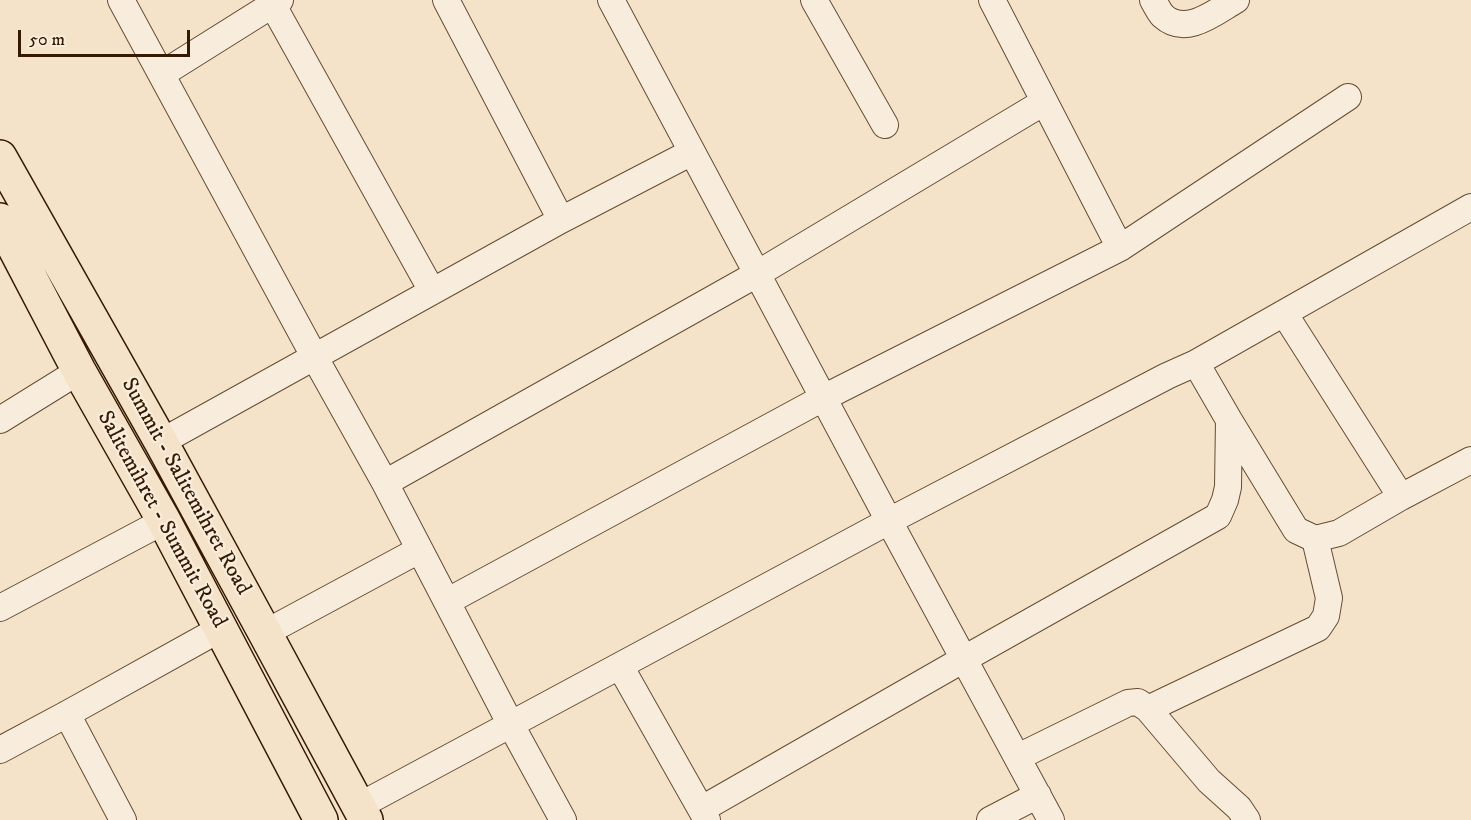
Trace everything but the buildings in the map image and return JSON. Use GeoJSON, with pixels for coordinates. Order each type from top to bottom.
{"type":"FeatureCollection","features":[{"type":"Feature","properties":{"kind":"main road","name":"Summit - Salitemihret Road"},"geometry":{"type":"LineString","coordinates":[[0,157],[161,442],[362,813]]}},
{"type":"Feature","properties":{"kind":"main road","name":"Salitemihret - Summit Road"},"geometry":{"type":"LineString","coordinates":[[0,220],[79,371],[164,521],[321,820]]}},
{"type":"Feature","properties":{"kind":"street"},"geometry":{"type":"LineString","coordinates":[[121,0],[314,356],[386,483],[419,550],[563,820]]}},
{"type":"Feature","properties":{"kind":"street"},"geometry":{"type":"LineString","coordinates":[[446,0],[561,220]]}},
{"type":"Feature","properties":{"kind":"street"},"geometry":{"type":"LineString","coordinates":[[611,0],[1051,820]]}},
{"type":"Feature","properties":{"kind":"street"},"geometry":{"type":"LineString","coordinates":[[814,0],[885,125]]}},
{"type":"Feature","properties":{"kind":"street"},"geometry":{"type":"LineString","coordinates":[[992,0],[1120,248]]}},
{"type":"Feature","properties":{"kind":"street"},"geometry":{"type":"LineString","coordinates":[[1153,0],[1161,15],[1174,24],[1196,23],[1236,0]]}},
{"type":"Feature","properties":{"kind":"street"},"geometry":{"type":"LineString","coordinates":[[162,74],[275,2],[432,291]]}},
{"type":"Feature","properties":{"kind":"street"},"geometry":{"type":"LineString","coordinates":[[448,601],[823,398],[1120,248],[1348,97]]}},
{"type":"Feature","properties":{"kind":"street"},"geometry":{"type":"LineString","coordinates":[[386,483],[757,274],[1044,102]]}},
{"type":"Feature","properties":{"kind":"street"},"geometry":{"type":"LineString","coordinates":[[161,442],[561,220],[692,152]]}},
{"type":"Feature","properties":{"kind":"street"},"geometry":{"type":"LineString","coordinates":[[362,813],[511,724],[889,521],[1196,363],[1471,207]]}},
{"type":"Feature","properties":{"kind":"street"},"geometry":{"type":"LineString","coordinates":[[1284,313],[1401,497]]}},
{"type":"Feature","properties":{"kind":"street"},"geometry":{"type":"LineString","coordinates":[[1196,363],[1296,530],[1315,539],[1339,533],[1471,460]]}},
{"type":"Feature","properties":{"kind":"street"},"geometry":{"type":"LineString","coordinates":[[0,420],[79,371]]}},
{"type":"Feature","properties":{"kind":"street"},"geometry":{"type":"LineString","coordinates":[[620,666],[704,815],[964,659],[1218,516],[1228,487],[1229,420]]}},
{"type":"Feature","properties":{"kind":"street"},"geometry":{"type":"LineString","coordinates":[[0,608],[164,521]]}},
{"type":"Feature","properties":{"kind":"street"},"geometry":{"type":"LineString","coordinates":[[1148,709],[1318,628],[1326,616],[1329,598],[1315,539]]}},
{"type":"Feature","properties":{"kind":"street"},"geometry":{"type":"LineString","coordinates":[[266,633],[419,550]]}},
{"type":"Feature","properties":{"kind":"street"},"geometry":{"type":"LineString","coordinates":[[0,750],[220,629]]}},
{"type":"Feature","properties":{"kind":"street"},"geometry":{"type":"LineString","coordinates":[[1018,757],[1128,703],[1138,702],[1148,709],[1209,781],[1239,808],[1247,820]]}},
{"type":"Feature","properties":{"kind":"street"},"geometry":{"type":"LineString","coordinates":[[67,714],[123,820]]}},
{"type":"Feature","properties":{"kind":"street"},"geometry":{"type":"LineString","coordinates":[[990,820],[1038,795]]}}]}
